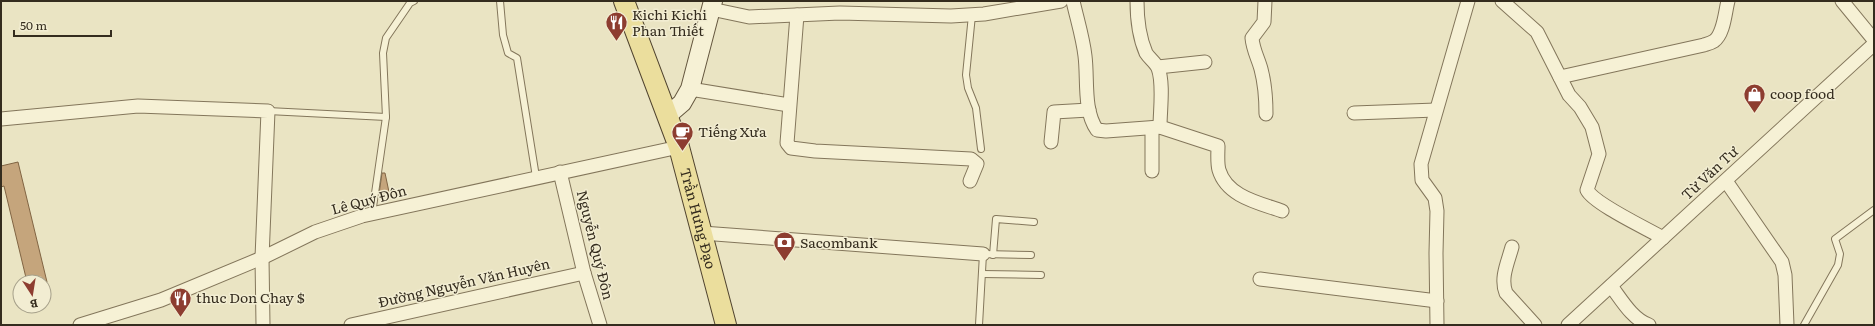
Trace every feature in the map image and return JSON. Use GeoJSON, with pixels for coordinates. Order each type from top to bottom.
{"type":"FeatureCollection","features":[{"type":"Feature","properties":{"kind":"main road","name":"Trần Hưng Đạo"},"geometry":{"type":"LineString","coordinates":[[624,1],[679,147],[726,325]]}},
{"type":"Feature","properties":{"kind":"main road"},"geometry":{"type":"LineString","coordinates":[[668,115],[682,103],[690,89],[712,5]]}},
{"type":"Feature","properties":{"kind":"street"},"geometry":{"type":"LineString","coordinates":[[712,5],[750,17],[840,13],[951,16],[972,15],[1061,1]]}},
{"type":"Feature","properties":{"kind":"street"},"geometry":{"type":"LineString","coordinates":[[1073,1],[1085,56],[1089,110],[1097,130],[1106,131],[1156,127],[1218,146],[1219,170],[1226,184],[1239,195],[1282,211]]}},
{"type":"Feature","properties":{"kind":"street"},"geometry":{"type":"LineString","coordinates":[[1137,1],[1137,15],[1141,39],[1147,54],[1158,67],[1160,85],[1152,172]]}},
{"type":"Feature","properties":{"kind":"street"},"geometry":{"type":"LineString","coordinates":[[1265,1],[1264,22],[1252,38],[1253,49],[1264,82],[1266,114]]}},
{"type":"Feature","properties":{"kind":"street"},"geometry":{"type":"LineString","coordinates":[[1438,325],[1437,211],[1435,198],[1422,180],[1421,164],[1468,1]]}},
{"type":"Feature","properties":{"kind":"street"},"geometry":{"type":"LineString","coordinates":[[1502,1],[1537,32],[1569,95],[1587,118],[1596,138],[1599,154],[1587,190],[1589,194],[1601,203],[1663,238]]}},
{"type":"Feature","properties":{"kind":"street"},"geometry":{"type":"LineString","coordinates":[[1560,77],[1704,45],[1714,41],[1722,28],[1728,1]]}},
{"type":"Feature","properties":{"kind":"street"},"geometry":{"type":"LineString","coordinates":[[1842,1],[1874,40]]}},
{"type":"Feature","properties":{"kind":"street"},"geometry":{"type":"LineString","coordinates":[[797,15],[787,143],[791,148],[815,151],[971,159],[977,164],[970,181]]}},
{"type":"Feature","properties":{"kind":"street","name":"Từ Văn Tư"},"geometry":{"type":"LineString","coordinates":[[1568,325],[1874,44]]}},
{"type":"Feature","properties":{"kind":"street"},"geometry":{"type":"LineString","coordinates":[[1158,67],[1204,62]]}},
{"type":"Feature","properties":{"kind":"street"},"geometry":{"type":"LineString","coordinates":[[690,89],[789,105]]}},
{"type":"Feature","properties":{"kind":"street"},"geometry":{"type":"LineString","coordinates":[[1,119],[138,106],[268,111],[262,258],[263,325]]}},
{"type":"Feature","properties":{"kind":"street"},"geometry":{"type":"LineString","coordinates":[[1051,142],[1054,112],[1089,110]]}},
{"type":"Feature","properties":{"kind":"street"},"geometry":{"type":"LineString","coordinates":[[1354,113],[1436,110]]}},
{"type":"Feature","properties":{"kind":"street","name":"Lê Quý Đôn"},"geometry":{"type":"LineString","coordinates":[[80,325],[161,300],[262,258],[315,232],[372,214],[679,147]]}},
{"type":"Feature","properties":{"kind":"street","name":"Nguyễn Quý Đôn"},"geometry":{"type":"LineString","coordinates":[[560,172],[584,273],[600,325]]}},
{"type":"Feature","properties":{"kind":"street"},"geometry":{"type":"LineString","coordinates":[[1726,181],[1782,262],[1785,275],[1787,325]]}},
{"type":"Feature","properties":{"kind":"street"},"geometry":{"type":"LineString","coordinates":[[702,233],[988,255]]}},
{"type":"Feature","properties":{"kind":"street"},"geometry":{"type":"LineString","coordinates":[[1512,247],[1504,279],[1504,288],[1506,293],[1535,325]]}},
{"type":"Feature","properties":{"kind":"street","name":"Đường Nguyễn Văn Huyên"},"geometry":{"type":"LineString","coordinates":[[351,325],[584,273]]}},
{"type":"Feature","properties":{"kind":"street"},"geometry":{"type":"LineString","coordinates":[[1260,279],[1437,301]]}},
{"type":"Feature","properties":{"kind":"street"},"geometry":{"type":"LineString","coordinates":[[1611,286],[1630,311],[1644,323],[1649,325]]}},
{"type":"Feature","properties":{"kind":"lane"},"geometry":{"type":"LineString","coordinates":[[372,214],[386,117],[383,53],[386,38],[410,3],[414,1]]}},
{"type":"Feature","properties":{"kind":"lane"},"geometry":{"type":"LineString","coordinates":[[500,1],[503,35],[508,53],[517,58],[536,177]]}},
{"type":"Feature","properties":{"kind":"lane"},"geometry":{"type":"LineString","coordinates":[[972,15],[966,75],[968,88],[976,108],[981,149]]}},
{"type":"Feature","properties":{"kind":"lane"},"geometry":{"type":"LineString","coordinates":[[268,111],[386,117]]}},
{"type":"Feature","properties":{"kind":"lane"},"geometry":{"type":"LineString","coordinates":[[1804,325],[1838,265],[1840,254],[1835,239],[1874,210]]}},
{"type":"Feature","properties":{"kind":"lane"},"geometry":{"type":"LineString","coordinates":[[979,325],[982,274],[996,219],[1034,222]]}},
{"type":"Feature","properties":{"kind":"lane"},"geometry":{"type":"LineString","coordinates":[[988,255],[1031,255]]}},
{"type":"Feature","properties":{"kind":"lane"},"geometry":{"type":"LineString","coordinates":[[982,274],[1041,275]]}},
{"type":"Feature","properties":{"kind":"building"},"geometry":{"type":"Polygon","coordinates":[[[18,162],[45,274],[25,274],[4,186],[1,187],[1,166],[18,162]]]}},
{"type":"Feature","properties":{"kind":"building"},"geometry":{"type":"Polygon","coordinates":[[[382,173],[385,173],[389,192],[379,194],[382,173]]]}},
{"type":"Feature","properties":{"kind":"place","name":"Kichi Kichi Phan Thiết"},"geometry":{"type":"Point","coordinates":[616,42]}},
{"type":"Feature","properties":{"kind":"place","name":"coop food"},"geometry":{"type":"Point","coordinates":[1755,114]}},
{"type":"Feature","properties":{"kind":"place","name":"Tiếng Xưa"},"geometry":{"type":"Point","coordinates":[682,152]}},
{"type":"Feature","properties":{"kind":"place","name":"Sacombank"},"geometry":{"type":"Point","coordinates":[785,262]}},
{"type":"Feature","properties":{"kind":"place","name":"thuc Don Chay $"},"geometry":{"type":"Point","coordinates":[180,318]}}]}
